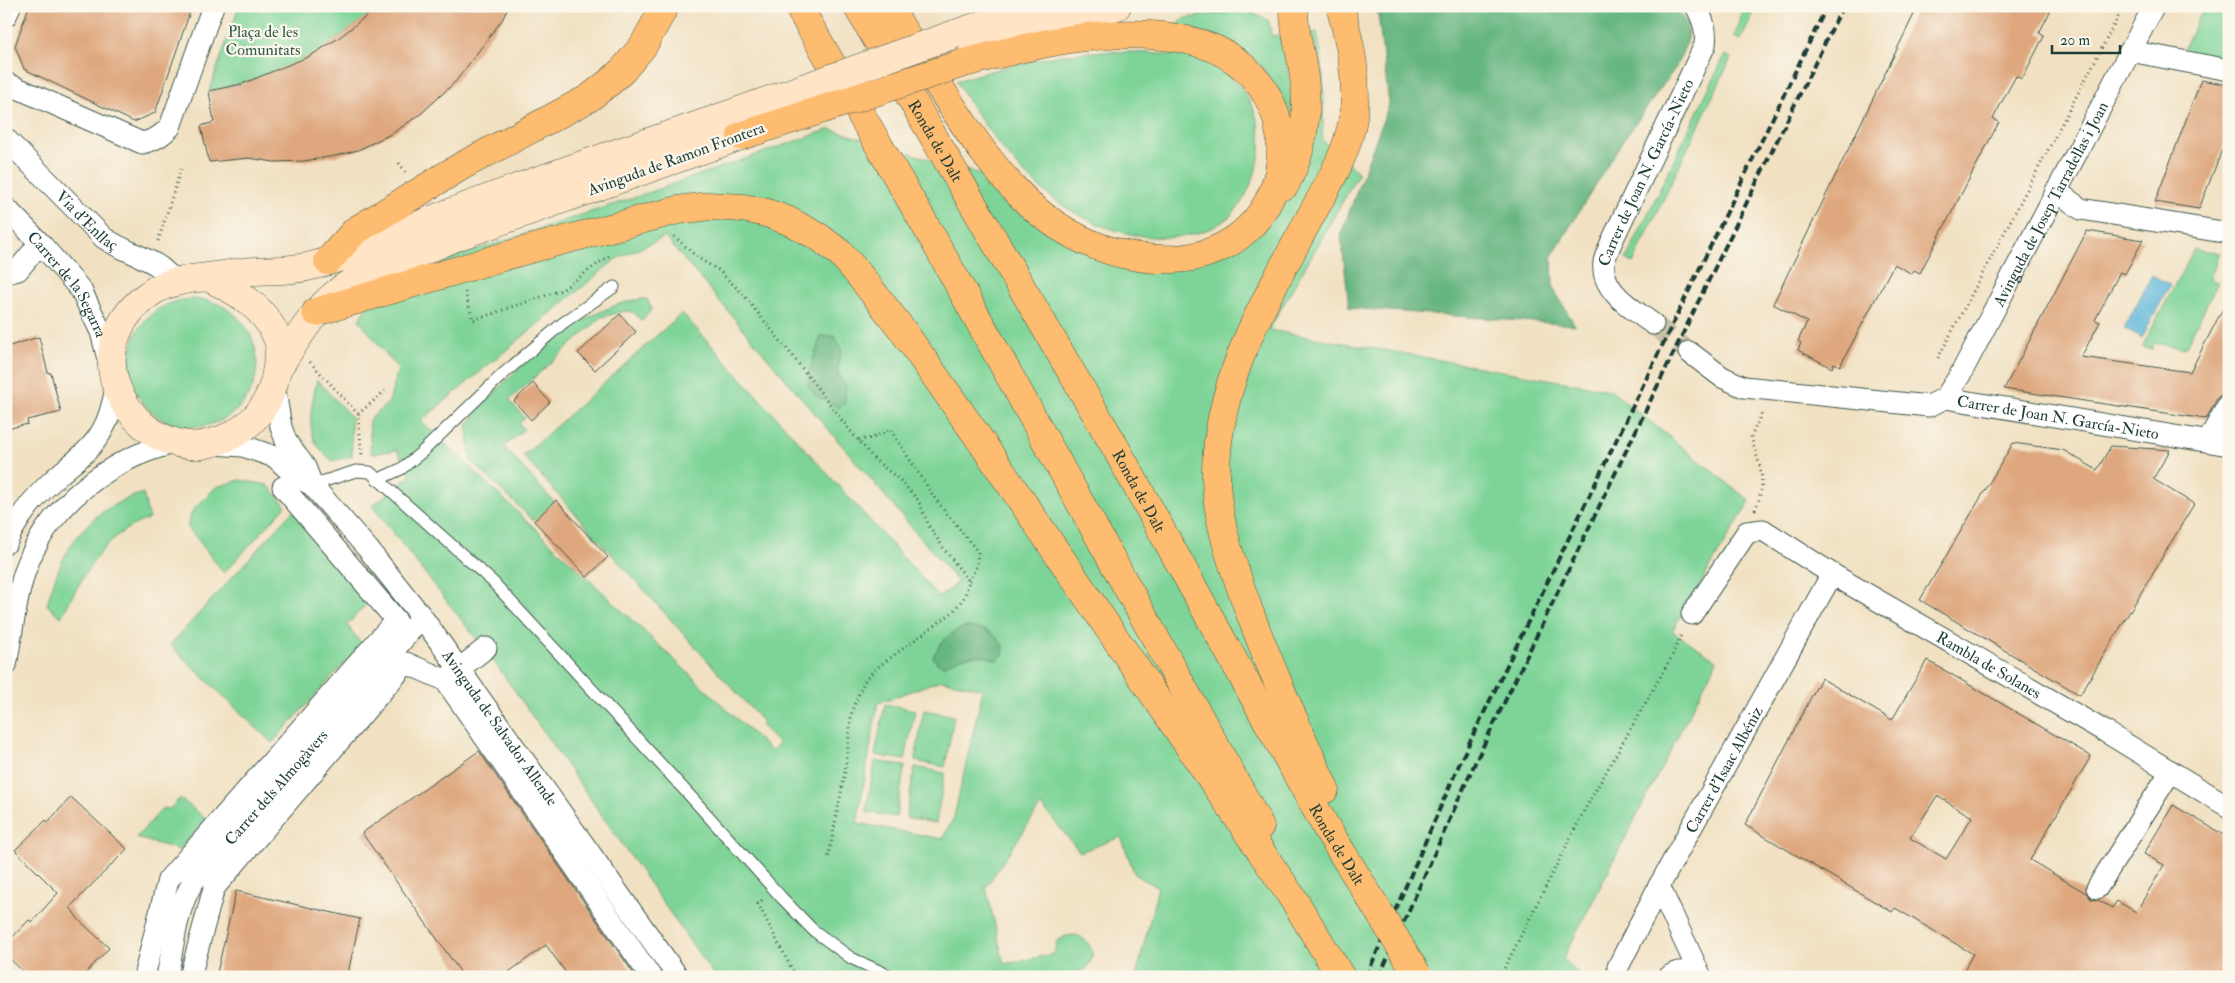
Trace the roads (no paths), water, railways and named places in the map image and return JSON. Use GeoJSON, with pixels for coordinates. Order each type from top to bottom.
{"type":"FeatureCollection","features":[{"type":"Feature","properties":{"kind":"highway"},"geometry":{"type":"LineString","coordinates":[[328,261],[355,231],[518,134],[566,111],[604,86],[634,59],[652,34],[665,6]]}},
{"type":"Feature","properties":{"kind":"highway"},"geometry":{"type":"LineString","coordinates":[[798,6],[935,242],[1241,791],[1295,897],[1341,977]]}},
{"type":"Feature","properties":{"kind":"highway","name":"Ronda de Dalt"},"geometry":{"type":"LineString","coordinates":[[858,6],[1330,818]]}},
{"type":"Feature","properties":{"kind":"highway"},"geometry":{"type":"LineString","coordinates":[[888,6],[951,106],[990,161],[1018,194],[1043,216],[1073,235],[1101,248],[1132,257],[1162,260],[1200,256],[1224,247],[1252,226],[1275,200],[1286,184],[1302,146],[1306,125],[1306,88],[1297,40],[1294,6]]}},
{"type":"Feature","properties":{"kind":"highway"},"geometry":{"type":"LineString","coordinates":[[1346,11],[1354,81],[1353,118],[1349,138],[1337,169],[1264,300],[1244,344],[1228,389],[1219,430],[1216,471],[1218,504],[1225,538],[1239,584],[1330,818],[1379,912],[1419,977]]}},
{"type":"Feature","properties":{"kind":"highway"},"geometry":{"type":"LineString","coordinates":[[740,123],[958,50],[1040,45],[1104,36],[1142,35],[1177,38],[1222,53],[1244,68],[1255,79],[1268,98],[1278,120],[1281,156],[1279,178],[1268,203],[1252,226]]}},
{"type":"Feature","properties":{"kind":"highway"},"geometry":{"type":"LineString","coordinates":[[316,312],[519,252],[678,210],[709,206],[751,210],[789,220],[818,237],[841,254],[901,328],[1295,897]]}},
{"type":"Feature","properties":{"kind":"street"},"geometry":{"type":"LineString","coordinates":[[6,16],[10,6]]}},
{"type":"Feature","properties":{"kind":"street"},"geometry":{"type":"LineString","coordinates":[[6,82],[142,143],[151,141],[160,137],[170,127],[213,6]]}},
{"type":"Feature","properties":{"kind":"street"},"geometry":{"type":"LineString","coordinates":[[958,50],[1036,6]]}},
{"type":"Feature","properties":{"kind":"street"},"geometry":{"type":"LineString","coordinates":[[958,50],[1117,6]]}},
{"type":"Feature","properties":{"kind":"street","name":"Carrer de Joan N. García-Nieto"},"geometry":{"type":"LineString","coordinates":[[1653,324],[1615,294],[1607,281],[1604,263],[1611,243],[1705,45],[1705,23],[1696,6]]}},
{"type":"Feature","properties":{"kind":"street","name":"Avinguda de Josep Tarradellas i Joan"},"geometry":{"type":"LineString","coordinates":[[1945,398],[1960,375],[2154,6]]}},
{"type":"Feature","properties":{"kind":"street"},"geometry":{"type":"LineString","coordinates":[[2130,51],[2229,70]]}},
{"type":"Feature","properties":{"kind":"street","name":"Avinguda de Ramon Frontera"},"geometry":{"type":"LineString","coordinates":[[195,278],[254,271],[288,271],[328,261],[351,254],[446,214],[740,123]]}},
{"type":"Feature","properties":{"kind":"street","name":"Avinguda de Ramon Frontera"},"geometry":{"type":"LineString","coordinates":[[275,378],[316,312],[343,287],[352,282],[456,237],[740,123]]}},
{"type":"Feature","properties":{"kind":"street","name":"Via d'Enllaç"},"geometry":{"type":"LineString","coordinates":[[6,139],[104,238],[156,264],[171,278],[195,278]]}},
{"type":"Feature","properties":{"kind":"street"},"geometry":{"type":"LineString","coordinates":[[2056,190],[2081,209],[2229,233]]}},
{"type":"Feature","properties":{"kind":"street","name":"Carrer de la Segarra"},"geometry":{"type":"LineString","coordinates":[[6,208],[81,290],[101,332],[114,380]]}},
{"type":"Feature","properties":{"kind":"street"},"geometry":{"type":"LineString","coordinates":[[6,273],[18,270],[40,243]]}},
{"type":"Feature","properties":{"kind":"street"},"geometry":{"type":"LineString","coordinates":[[8,534],[35,499],[52,481],[87,452],[103,429],[114,380],[113,343],[127,313],[155,290],[195,278],[239,292],[258,307],[279,343],[275,378],[266,405],[257,417],[236,434],[209,444],[191,446],[174,443],[147,430],[131,414],[114,380]]}},
{"type":"Feature","properties":{"kind":"street","name":"Carrer de Joan N. García-Nieto"},"geometry":{"type":"LineString","coordinates":[[1689,352],[1722,377],[1744,387],[1929,406],[1945,398],[2219,443]]}},
{"type":"Feature","properties":{"kind":"street","name":"Avinguda de Salvador Allende"},"geometry":{"type":"LineString","coordinates":[[275,378],[281,427],[286,441],[305,467],[312,485],[368,549],[422,617],[452,674],[678,977]]}},
{"type":"Feature","properties":{"kind":"street"},"geometry":{"type":"LineString","coordinates":[[2219,443],[2229,404]]}},
{"type":"Feature","properties":{"kind":"street"},"geometry":{"type":"LineString","coordinates":[[6,665],[25,571],[35,549],[57,515],[78,492],[128,458],[150,448],[174,443]]}},
{"type":"Feature","properties":{"kind":"street","name":"Avinguda de Salvador Allende"},"geometry":{"type":"LineString","coordinates":[[209,444],[243,446],[275,457],[295,476],[312,485]]}},
{"type":"Feature","properties":{"kind":"street"},"geometry":{"type":"LineString","coordinates":[[144,977],[168,880],[396,620],[283,487]]}},
{"type":"Feature","properties":{"kind":"street","name":"Rambla de Solanes"},"geometry":{"type":"LineString","coordinates":[[1692,614],[1747,532],[1763,530],[1832,574],[2106,732],[2229,807]]}},
{"type":"Feature","properties":{"kind":"street","name":"Carrer d'Isaac Albéniz"},"geometry":{"type":"LineString","coordinates":[[1618,967],[1659,886],[1832,574]]}},
{"type":"Feature","properties":{"kind":"street","name":"Carrer dels Almogàvers"},"geometry":{"type":"LineString","coordinates":[[167,977],[181,907],[188,888],[338,717],[422,617]]}},
{"type":"Feature","properties":{"kind":"street"},"geometry":{"type":"LineString","coordinates":[[452,674],[486,648]]}},
{"type":"Feature","properties":{"kind":"street"},"geometry":{"type":"LineString","coordinates":[[190,977],[214,888],[406,663],[452,674],[650,977]]}},
{"type":"Feature","properties":{"kind":"street"},"geometry":{"type":"LineString","coordinates":[[2097,888],[2171,771]]}},
{"type":"Feature","properties":{"kind":"street"},"geometry":{"type":"LineString","coordinates":[[1659,886],[1701,977]]}},
{"type":"Feature","properties":{"kind":"street"},"geometry":{"type":"LineString","coordinates":[[1669,977],[1679,971],[1689,973],[1693,977]]}},
{"type":"Feature","properties":{"kind":"lane"},"geometry":{"type":"LineString","coordinates":[[377,480],[401,469],[422,452],[503,374],[564,323],[614,287]]}},
{"type":"Feature","properties":{"kind":"lane"},"geometry":{"type":"LineString","coordinates":[[312,485],[356,471],[370,472],[492,581],[813,930],[851,958],[892,977]]}},
{"type":"Feature","properties":{"kind":"water"},"geometry":{"type":"Polygon","coordinates":[[[2152,275],[2170,285],[2142,338],[2124,328],[2152,275]]]}},
{"type":"Feature","properties":{"kind":"tunnel"},"geometry":{"type":"LineString","coordinates":[[1653,324],[1689,352]]}},
{"type":"Feature","properties":{"kind":"railway"},"geometry":{"type":"LineString","coordinates":[[1366,977],[1462,758],[1827,6]]}},
{"type":"Feature","properties":{"kind":"railway"},"geometry":{"type":"LineString","coordinates":[[1379,977],[1474,765],[1843,6]]}},
{"type":"Feature","properties":{"kind":"park label","name":"Plaça de les Comunitats"},"geometry":{"type":"Point","coordinates":[263,40]}}]}
